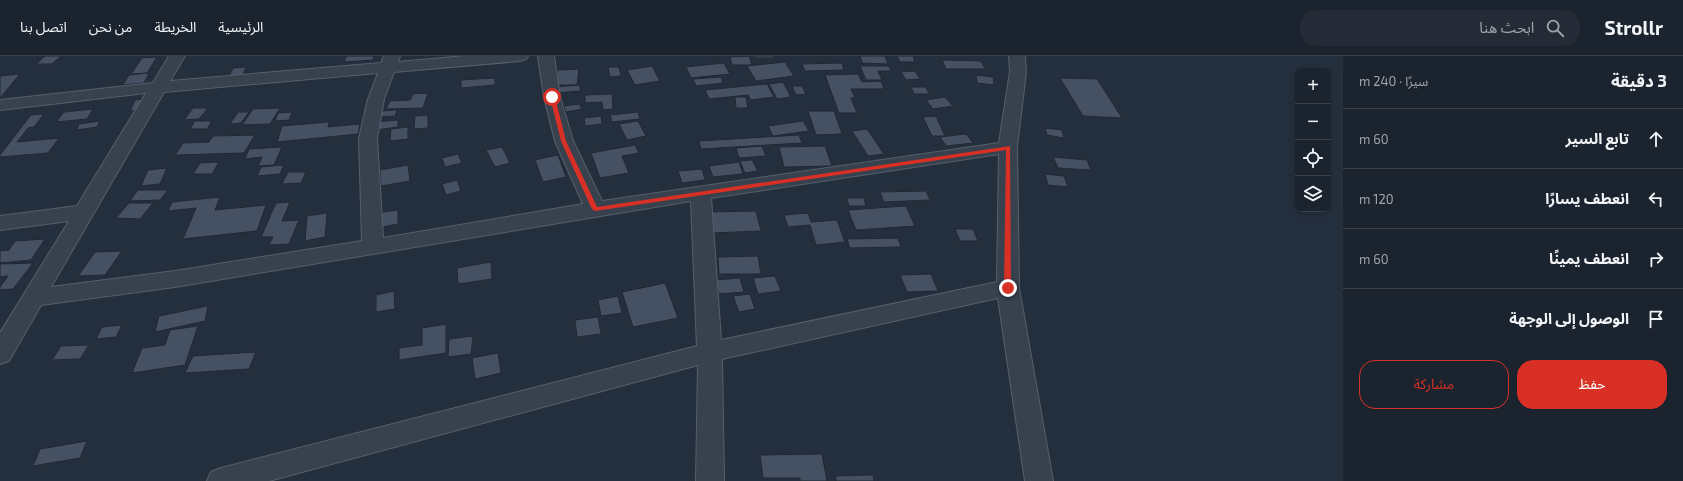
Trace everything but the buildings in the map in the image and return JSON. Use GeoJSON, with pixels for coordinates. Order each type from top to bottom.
{"type":"FeatureCollection","features":[{"type":"Feature","properties":{"kind":"street"},"geometry":{"type":"LineString","coordinates":[[0,354],[177,56]]}},
{"type":"Feature","properties":{"kind":"street"},"geometry":{"type":"LineString","coordinates":[[0,105],[390,62],[512,56]]}},
{"type":"Feature","properties":{"kind":"street"},"geometry":{"type":"LineString","coordinates":[[546,56],[552,97],[564,141],[595,209]]}},
{"type":"Feature","properties":{"kind":"street"},"geometry":{"type":"LineString","coordinates":[[1017,56],[1018,72],[1008,148],[1008,288],[1039,481]]}},
{"type":"Feature","properties":{"kind":"street"},"geometry":{"type":"LineString","coordinates":[[373,247],[368,138],[376,99],[390,62]]}},
{"type":"Feature","properties":{"kind":"street"},"geometry":{"type":"LineString","coordinates":[[34,298],[175,279],[701,192],[1008,148]]}},
{"type":"Feature","properties":{"kind":"street"},"geometry":{"type":"LineString","coordinates":[[701,192],[710,352],[710,481]]}},
{"type":"Feature","properties":{"kind":"street"},"geometry":{"type":"LineString","coordinates":[[0,223],[84,212]]}},
{"type":"Feature","properties":{"kind":"street"},"geometry":{"type":"LineString","coordinates":[[221,481],[710,352],[1008,288]]}},
{"type":"Feature","properties":{"kind":"route"},"geometry":{"type":"LineString","coordinates":[[552,97],[564,141],[595,209],[701,192],[1008,148],[1008,288]]}}]}
